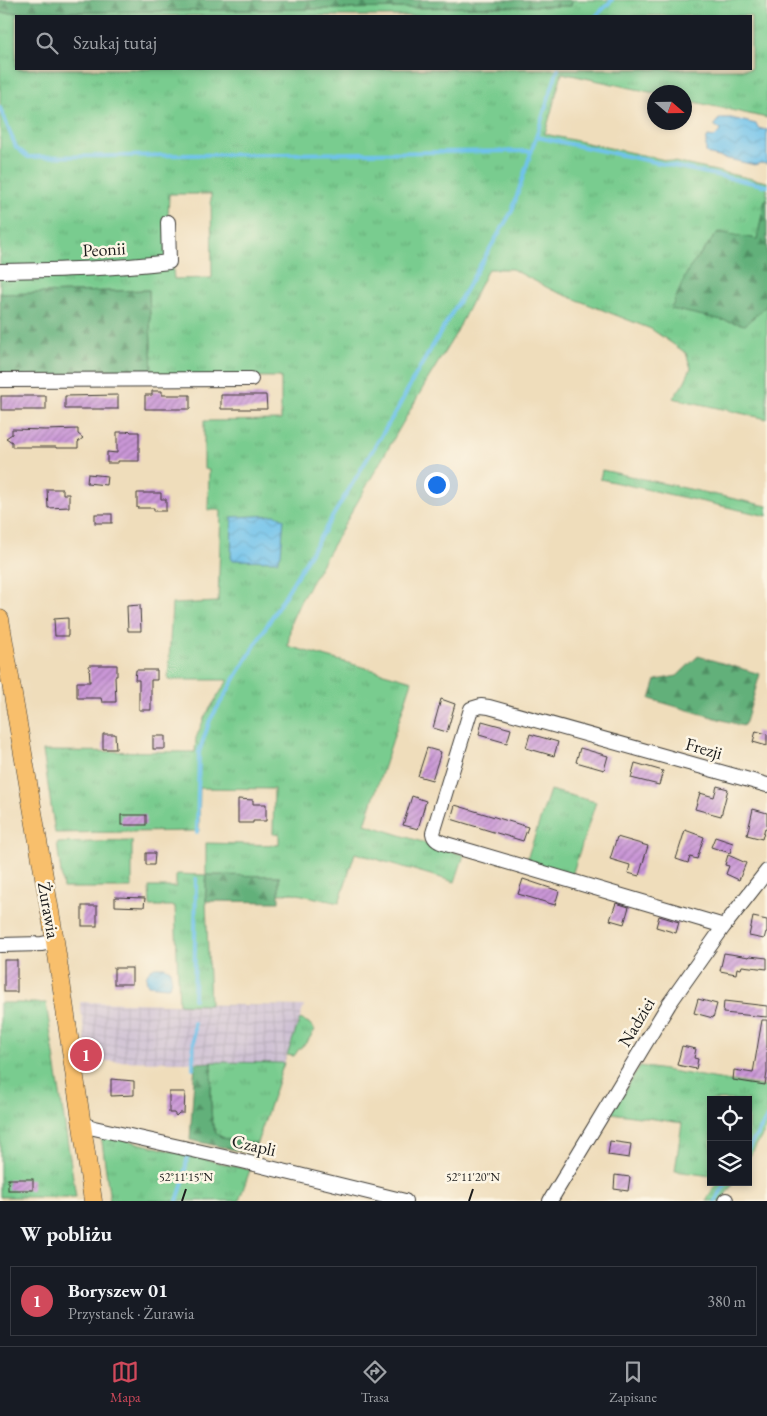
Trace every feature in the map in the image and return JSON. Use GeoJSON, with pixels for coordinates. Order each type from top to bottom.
{"type":"FeatureCollection","features":[{"type":"Feature","properties":{"kind":"main road","name":"Żurawia"},"geometry":{"type":"LineString","coordinates":[[0,619],[88,1126],[93,1201]]}},
{"type":"Feature","properties":{"kind":"street","name":"Peonii"},"geometry":{"type":"LineString","coordinates":[[0,271],[84,269],[169,262],[168,222]]}},
{"type":"Feature","properties":{"kind":"street"},"geometry":{"type":"LineString","coordinates":[[0,380],[250,379]]}},
{"type":"Feature","properties":{"kind":"street","name":"Frezji"},"geometry":{"type":"LineString","coordinates":[[724,926],[446,844],[434,837],[432,833],[471,709],[480,706],[767,785]]}},
{"type":"Feature","properties":{"kind":"street","name":"Nadziei"},"geometry":{"type":"LineString","coordinates":[[550,1201],[669,1004],[724,926],[767,871]]}},
{"type":"Feature","properties":{"kind":"street"},"geometry":{"type":"LineString","coordinates":[[0,945],[42,944],[55,941]]}},
{"type":"Feature","properties":{"kind":"street","name":"Czapli"},"geometry":{"type":"LineString","coordinates":[[88,1126],[405,1201]]}},
{"type":"Feature","properties":{"kind":"shaded area"},"geometry":{"type":"Polygon","coordinates":[[[80,1002],[304,1006],[284,1063],[88,1061],[80,1002]]]}},
{"type":"Feature","properties":{"kind":"green space"},"geometry":{"type":"Polygon","coordinates":[[[0,0],[572,0],[571,6],[0,13],[0,0]]]}},
{"type":"Feature","properties":{"kind":"green space"},"geometry":{"type":"Polygon","coordinates":[[[572,0],[767,0],[767,118],[692,102],[692,85],[647,85],[647,91],[562,73],[545,134],[767,182],[767,200],[765,200],[757,240],[745,325],[767,305],[767,419],[673,398],[684,383],[691,368],[686,353],[651,329],[552,290],[512,269],[488,269],[455,335],[300,602],[291,622],[288,646],[412,681],[365,824],[464,855],[455,882],[355,853],[339,903],[293,893],[279,894],[279,876],[206,875],[206,843],[279,845],[279,833],[273,834],[274,789],[200,788],[199,831],[55,833],[43,751],[195,752],[196,738],[205,716],[228,680],[168,680],[172,604],[218,602],[221,510],[208,510],[209,470],[204,469],[204,421],[281,420],[281,377],[152,376],[149,290],[0,294],[0,13],[571,6],[572,0]],[[169,194],[168,218],[174,279],[212,278],[211,194],[169,194]]]}},
{"type":"Feature","properties":{"kind":"green space"},"geometry":{"type":"Polygon","coordinates":[[[765,200],[767,200],[767,305],[745,325],[671,309],[688,270],[718,232],[757,239],[765,200]]]}},
{"type":"Feature","properties":{"kind":"green space"},"geometry":{"type":"Polygon","coordinates":[[[149,290],[152,376],[0,377],[0,294],[149,290]]]}},
{"type":"Feature","properties":{"kind":"green space"},"geometry":{"type":"Polygon","coordinates":[[[602,470],[767,506],[767,516],[600,479],[602,470]]]}},
{"type":"Feature","properties":{"kind":"green space"},"geometry":{"type":"Polygon","coordinates":[[[698,656],[760,674],[746,722],[743,726],[650,699],[656,680],[677,676],[698,656]]]}},
{"type":"Feature","properties":{"kind":"green space"},"geometry":{"type":"Polygon","coordinates":[[[550,790],[596,802],[572,875],[526,862],[550,790]]]}},
{"type":"Feature","properties":{"kind":"green space"},"geometry":{"type":"Polygon","coordinates":[[[132,841],[132,888],[63,888],[57,843],[132,841]]]}},
{"type":"Feature","properties":{"kind":"green space"},"geometry":{"type":"Polygon","coordinates":[[[176,874],[206,875],[210,1005],[179,1004],[175,906],[150,906],[149,887],[176,887],[176,874]]]}},
{"type":"Feature","properties":{"kind":"green space"},"geometry":{"type":"Polygon","coordinates":[[[206,875],[279,876],[279,902],[206,901],[206,875]]]}},
{"type":"Feature","properties":{"kind":"green space"},"geometry":{"type":"Polygon","coordinates":[[[0,1003],[46,1003],[76,1197],[0,1197],[0,1003]]]}},
{"type":"Feature","properties":{"kind":"green space"},"geometry":{"type":"Polygon","coordinates":[[[300,1019],[309,1023],[315,1030],[294,1056],[287,1055],[300,1019]]]}},
{"type":"Feature","properties":{"kind":"green space"},"geometry":{"type":"Polygon","coordinates":[[[212,1062],[284,1063],[257,1143],[227,1139],[218,1135],[215,1130],[211,1113],[212,1062]]]}},
{"type":"Feature","properties":{"kind":"green space"},"geometry":{"type":"Polygon","coordinates":[[[212,1062],[211,1113],[215,1130],[218,1135],[227,1139],[257,1143],[253,1154],[190,1140],[195,1063],[212,1062]]]}},
{"type":"Feature","properties":{"kind":"green space"},"geometry":{"type":"Polygon","coordinates":[[[640,1066],[767,1087],[767,1128],[752,1152],[752,1096],[707,1096],[707,1175],[675,1171],[682,1123],[611,1113],[640,1066]]]}},
{"type":"Feature","properties":{"kind":"green space"},"geometry":{"type":"Polygon","coordinates":[[[101,1134],[250,1170],[239,1201],[110,1201],[101,1134]]]}},
{"type":"Feature","properties":{"kind":"green space"},"geometry":{"type":"Polygon","coordinates":[[[715,1186],[731,1186],[721,1201],[706,1201],[715,1186]]]}},
{"type":"Feature","properties":{"kind":"water"},"geometry":{"type":"Polygon","coordinates":[[[722,118],[731,118],[756,124],[758,128],[767,129],[767,164],[755,165],[710,155],[706,152],[708,136],[715,137],[721,130],[714,125],[722,118]]]}},
{"type":"Feature","properties":{"kind":"water"},"geometry":{"type":"Polygon","coordinates":[[[276,515],[284,519],[281,554],[278,561],[231,560],[232,517],[276,515]]]}},
{"type":"Feature","properties":{"kind":"water"},"geometry":{"type":"Polygon","coordinates":[[[155,967],[165,967],[170,970],[172,981],[170,986],[148,985],[146,980],[147,974],[155,967]]]}},
{"type":"Feature","properties":{"kind":"building"},"geometry":{"type":"Polygon","coordinates":[[[152,391],[162,391],[162,395],[190,395],[190,409],[145,409],[145,395],[152,395],[152,391]]]}},
{"type":"Feature","properties":{"kind":"building"},"geometry":{"type":"Polygon","coordinates":[[[118,395],[118,409],[65,409],[65,396],[118,395]]]}},
{"type":"Feature","properties":{"kind":"building"},"geometry":{"type":"Polygon","coordinates":[[[221,395],[266,395],[267,409],[221,409],[221,395]]]}},
{"type":"Feature","properties":{"kind":"building"},"geometry":{"type":"Polygon","coordinates":[[[1,396],[46,396],[46,410],[1,410],[1,396]]]}},
{"type":"Feature","properties":{"kind":"building"},"geometry":{"type":"Polygon","coordinates":[[[12,429],[78,429],[78,434],[83,438],[78,442],[78,448],[12,447],[12,442],[6,438],[12,434],[12,429]]]}},
{"type":"Feature","properties":{"kind":"building"},"geometry":{"type":"Polygon","coordinates":[[[129,430],[131,432],[139,432],[139,461],[107,463],[107,452],[117,453],[117,432],[127,432],[129,430]]]}},
{"type":"Feature","properties":{"kind":"building"},"geometry":{"type":"Polygon","coordinates":[[[88,474],[107,476],[106,485],[87,483],[88,474]]]}},
{"type":"Feature","properties":{"kind":"building"},"geometry":{"type":"Polygon","coordinates":[[[47,489],[63,489],[63,494],[69,494],[69,507],[48,508],[47,489]]]}},
{"type":"Feature","properties":{"kind":"building"},"geometry":{"type":"Polygon","coordinates":[[[137,493],[161,493],[161,499],[166,499],[166,511],[154,511],[154,508],[137,508],[137,493]]]}},
{"type":"Feature","properties":{"kind":"building"},"geometry":{"type":"Polygon","coordinates":[[[95,514],[112,514],[112,523],[95,523],[95,514]]]}},
{"type":"Feature","properties":{"kind":"building"},"geometry":{"type":"Polygon","coordinates":[[[140,605],[141,631],[128,631],[127,606],[140,605]]]}},
{"type":"Feature","properties":{"kind":"building"},"geometry":{"type":"Polygon","coordinates":[[[68,618],[68,636],[55,636],[54,619],[68,618]]]}},
{"type":"Feature","properties":{"kind":"building"},"geometry":{"type":"Polygon","coordinates":[[[89,665],[117,665],[117,676],[115,676],[116,702],[102,702],[101,698],[77,698],[77,682],[90,682],[89,665]]]}},
{"type":"Feature","properties":{"kind":"building"},"geometry":{"type":"Polygon","coordinates":[[[136,670],[157,670],[157,680],[151,680],[151,710],[139,710],[139,680],[135,680],[136,670]]]}},
{"type":"Feature","properties":{"kind":"building"},"geometry":{"type":"Polygon","coordinates":[[[441,699],[455,704],[447,732],[433,728],[441,699]]]}},
{"type":"Feature","properties":{"kind":"building"},"geometry":{"type":"Polygon","coordinates":[[[482,721],[511,729],[507,743],[479,735],[482,721]]]}},
{"type":"Feature","properties":{"kind":"building"},"geometry":{"type":"Polygon","coordinates":[[[756,731],[767,734],[767,746],[753,742],[756,731]]]}},
{"type":"Feature","properties":{"kind":"building"},"geometry":{"type":"Polygon","coordinates":[[[103,734],[115,734],[116,749],[103,749],[103,734]]]}},
{"type":"Feature","properties":{"kind":"building"},"geometry":{"type":"Polygon","coordinates":[[[530,734],[558,742],[554,756],[526,748],[530,734]]]}},
{"type":"Feature","properties":{"kind":"building"},"geometry":{"type":"Polygon","coordinates":[[[153,736],[165,736],[165,749],[153,749],[153,736]]]}},
{"type":"Feature","properties":{"kind":"building"},"geometry":{"type":"Polygon","coordinates":[[[427,748],[441,752],[432,780],[418,776],[427,748]]]}},
{"type":"Feature","properties":{"kind":"building"},"geometry":{"type":"Polygon","coordinates":[[[580,748],[608,756],[604,770],[576,762],[580,748]]]}},
{"type":"Feature","properties":{"kind":"building"},"geometry":{"type":"Polygon","coordinates":[[[635,763],[663,771],[659,785],[631,778],[635,763]]]}},
{"type":"Feature","properties":{"kind":"building"},"geometry":{"type":"Polygon","coordinates":[[[717,786],[728,789],[721,816],[695,809],[700,793],[714,797],[717,786]]]}},
{"type":"Feature","properties":{"kind":"building"},"geometry":{"type":"Polygon","coordinates":[[[412,796],[426,801],[418,829],[403,825],[412,796]]]}},
{"type":"Feature","properties":{"kind":"building"},"geometry":{"type":"Polygon","coordinates":[[[238,799],[253,800],[253,804],[266,804],[266,821],[238,823],[238,799]]]}},
{"type":"Feature","properties":{"kind":"building"},"geometry":{"type":"Polygon","coordinates":[[[455,805],[528,827],[523,841],[451,819],[455,805]]]}},
{"type":"Feature","properties":{"kind":"building"},"geometry":{"type":"Polygon","coordinates":[[[753,809],[767,813],[767,829],[765,828],[762,839],[747,835],[753,809]]]}},
{"type":"Feature","properties":{"kind":"building"},"geometry":{"type":"Polygon","coordinates":[[[121,815],[146,815],[146,825],[121,825],[121,815]]]}},
{"type":"Feature","properties":{"kind":"building"},"geometry":{"type":"Polygon","coordinates":[[[685,830],[704,837],[697,859],[690,857],[688,863],[676,859],[685,830]]]}},
{"type":"Feature","properties":{"kind":"building"},"geometry":{"type":"Polygon","coordinates":[[[617,837],[648,846],[639,876],[628,873],[630,865],[610,859],[617,837]]]}},
{"type":"Feature","properties":{"kind":"building"},"geometry":{"type":"Polygon","coordinates":[[[715,837],[733,843],[730,853],[711,847],[715,837]]]}},
{"type":"Feature","properties":{"kind":"building"},"geometry":{"type":"Polygon","coordinates":[[[146,853],[155,853],[154,865],[146,865],[146,853]]]}},
{"type":"Feature","properties":{"kind":"building"},"geometry":{"type":"Polygon","coordinates":[[[728,855],[746,863],[739,880],[726,874],[729,866],[725,865],[728,855]]]}},
{"type":"Feature","properties":{"kind":"building"},"geometry":{"type":"Polygon","coordinates":[[[523,879],[559,891],[555,905],[518,894],[523,879]]]}},
{"type":"Feature","properties":{"kind":"building"},"geometry":{"type":"Polygon","coordinates":[[[115,897],[145,898],[144,907],[115,906],[115,897]]]}},
{"type":"Feature","properties":{"kind":"building"},"geometry":{"type":"Polygon","coordinates":[[[616,903],[629,907],[624,924],[610,920],[616,903]]]}},
{"type":"Feature","properties":{"kind":"building"},"geometry":{"type":"Polygon","coordinates":[[[82,906],[97,906],[97,926],[82,926],[82,906]]]}},
{"type":"Feature","properties":{"kind":"building"},"geometry":{"type":"Polygon","coordinates":[[[659,916],[679,922],[676,933],[656,927],[659,916]]]}},
{"type":"Feature","properties":{"kind":"building"},"geometry":{"type":"Polygon","coordinates":[[[753,917],[767,920],[767,932],[764,939],[749,936],[753,917]]]}},
{"type":"Feature","properties":{"kind":"building"},"geometry":{"type":"Polygon","coordinates":[[[724,953],[767,958],[767,969],[742,966],[741,969],[737,968],[736,974],[720,971],[724,953]]]}},
{"type":"Feature","properties":{"kind":"building"},"geometry":{"type":"Polygon","coordinates":[[[4,960],[17,960],[17,992],[4,992],[4,960]]]}},
{"type":"Feature","properties":{"kind":"building"},"geometry":{"type":"Polygon","coordinates":[[[114,968],[132,968],[132,984],[114,984],[114,968]]]}},
{"type":"Feature","properties":{"kind":"building"},"geometry":{"type":"Polygon","coordinates":[[[698,999],[717,1004],[713,1018],[694,1013],[698,999]]]}},
{"type":"Feature","properties":{"kind":"building"},"geometry":{"type":"Polygon","coordinates":[[[724,1001],[767,1006],[767,1017],[723,1013],[724,1001]]]}},
{"type":"Feature","properties":{"kind":"building"},"geometry":{"type":"Polygon","coordinates":[[[762,1020],[767,1020],[767,1073],[765,1085],[733,1080],[734,1070],[753,1073],[762,1020]]]}},
{"type":"Feature","properties":{"kind":"building"},"geometry":{"type":"Polygon","coordinates":[[[682,1046],[696,1049],[694,1058],[698,1059],[696,1069],[677,1065],[682,1046]]]}},
{"type":"Feature","properties":{"kind":"building"},"geometry":{"type":"Polygon","coordinates":[[[111,1079],[134,1081],[134,1095],[111,1096],[111,1079]]]}},
{"type":"Feature","properties":{"kind":"building"},"geometry":{"type":"Polygon","coordinates":[[[169,1092],[185,1092],[184,1113],[179,1113],[176,1116],[174,1113],[169,1113],[169,1092]]]}},
{"type":"Feature","properties":{"kind":"building"},"geometry":{"type":"Polygon","coordinates":[[[610,1141],[631,1144],[629,1158],[608,1155],[610,1141]]]}},
{"type":"Feature","properties":{"kind":"building"},"geometry":{"type":"Polygon","coordinates":[[[615,1175],[630,1177],[628,1191],[614,1189],[615,1175]]]}},
{"type":"Feature","properties":{"kind":"building"},"geometry":{"type":"Polygon","coordinates":[[[8,1179],[33,1179],[33,1190],[8,1190],[8,1179]]]}},
{"type":"Feature","properties":{"kind":"waterway"},"geometry":{"type":"LineString","coordinates":[[597,15],[612,0]]}},
{"type":"Feature","properties":{"kind":"waterway"},"geometry":{"type":"LineString","coordinates":[[197,832],[199,752],[210,720],[398,408],[512,211],[558,70]]}},
{"type":"Feature","properties":{"kind":"waterway"},"geometry":{"type":"LineString","coordinates":[[0,108],[16,147],[28,157],[532,151]]}},
{"type":"Feature","properties":{"kind":"waterway"},"geometry":{"type":"LineString","coordinates":[[537,137],[767,186]]}},
{"type":"Feature","properties":{"kind":"waterway"},"geometry":{"type":"LineString","coordinates":[[194,999],[196,879]]}},
{"type":"Feature","properties":{"kind":"waterway"},"geometry":{"type":"LineString","coordinates":[[193,1068],[194,1023]]}},
{"type":"Feature","properties":{"kind":"waterway"},"geometry":{"type":"LineString","coordinates":[[752,1142],[767,1118]]}},
{"type":"Feature","properties":{"kind":"waterway"},"geometry":{"type":"LineString","coordinates":[[177,1201],[188,1155]]}},
{"type":"Feature","properties":{"kind":"waterway"},"geometry":{"type":"LineString","coordinates":[[715,1201],[724,1186]]}},
{"type":"Feature","properties":{"kind":"place","name":"Boryszew 01"},"geometry":{"type":"Point","coordinates":[86,1055]}}]}
